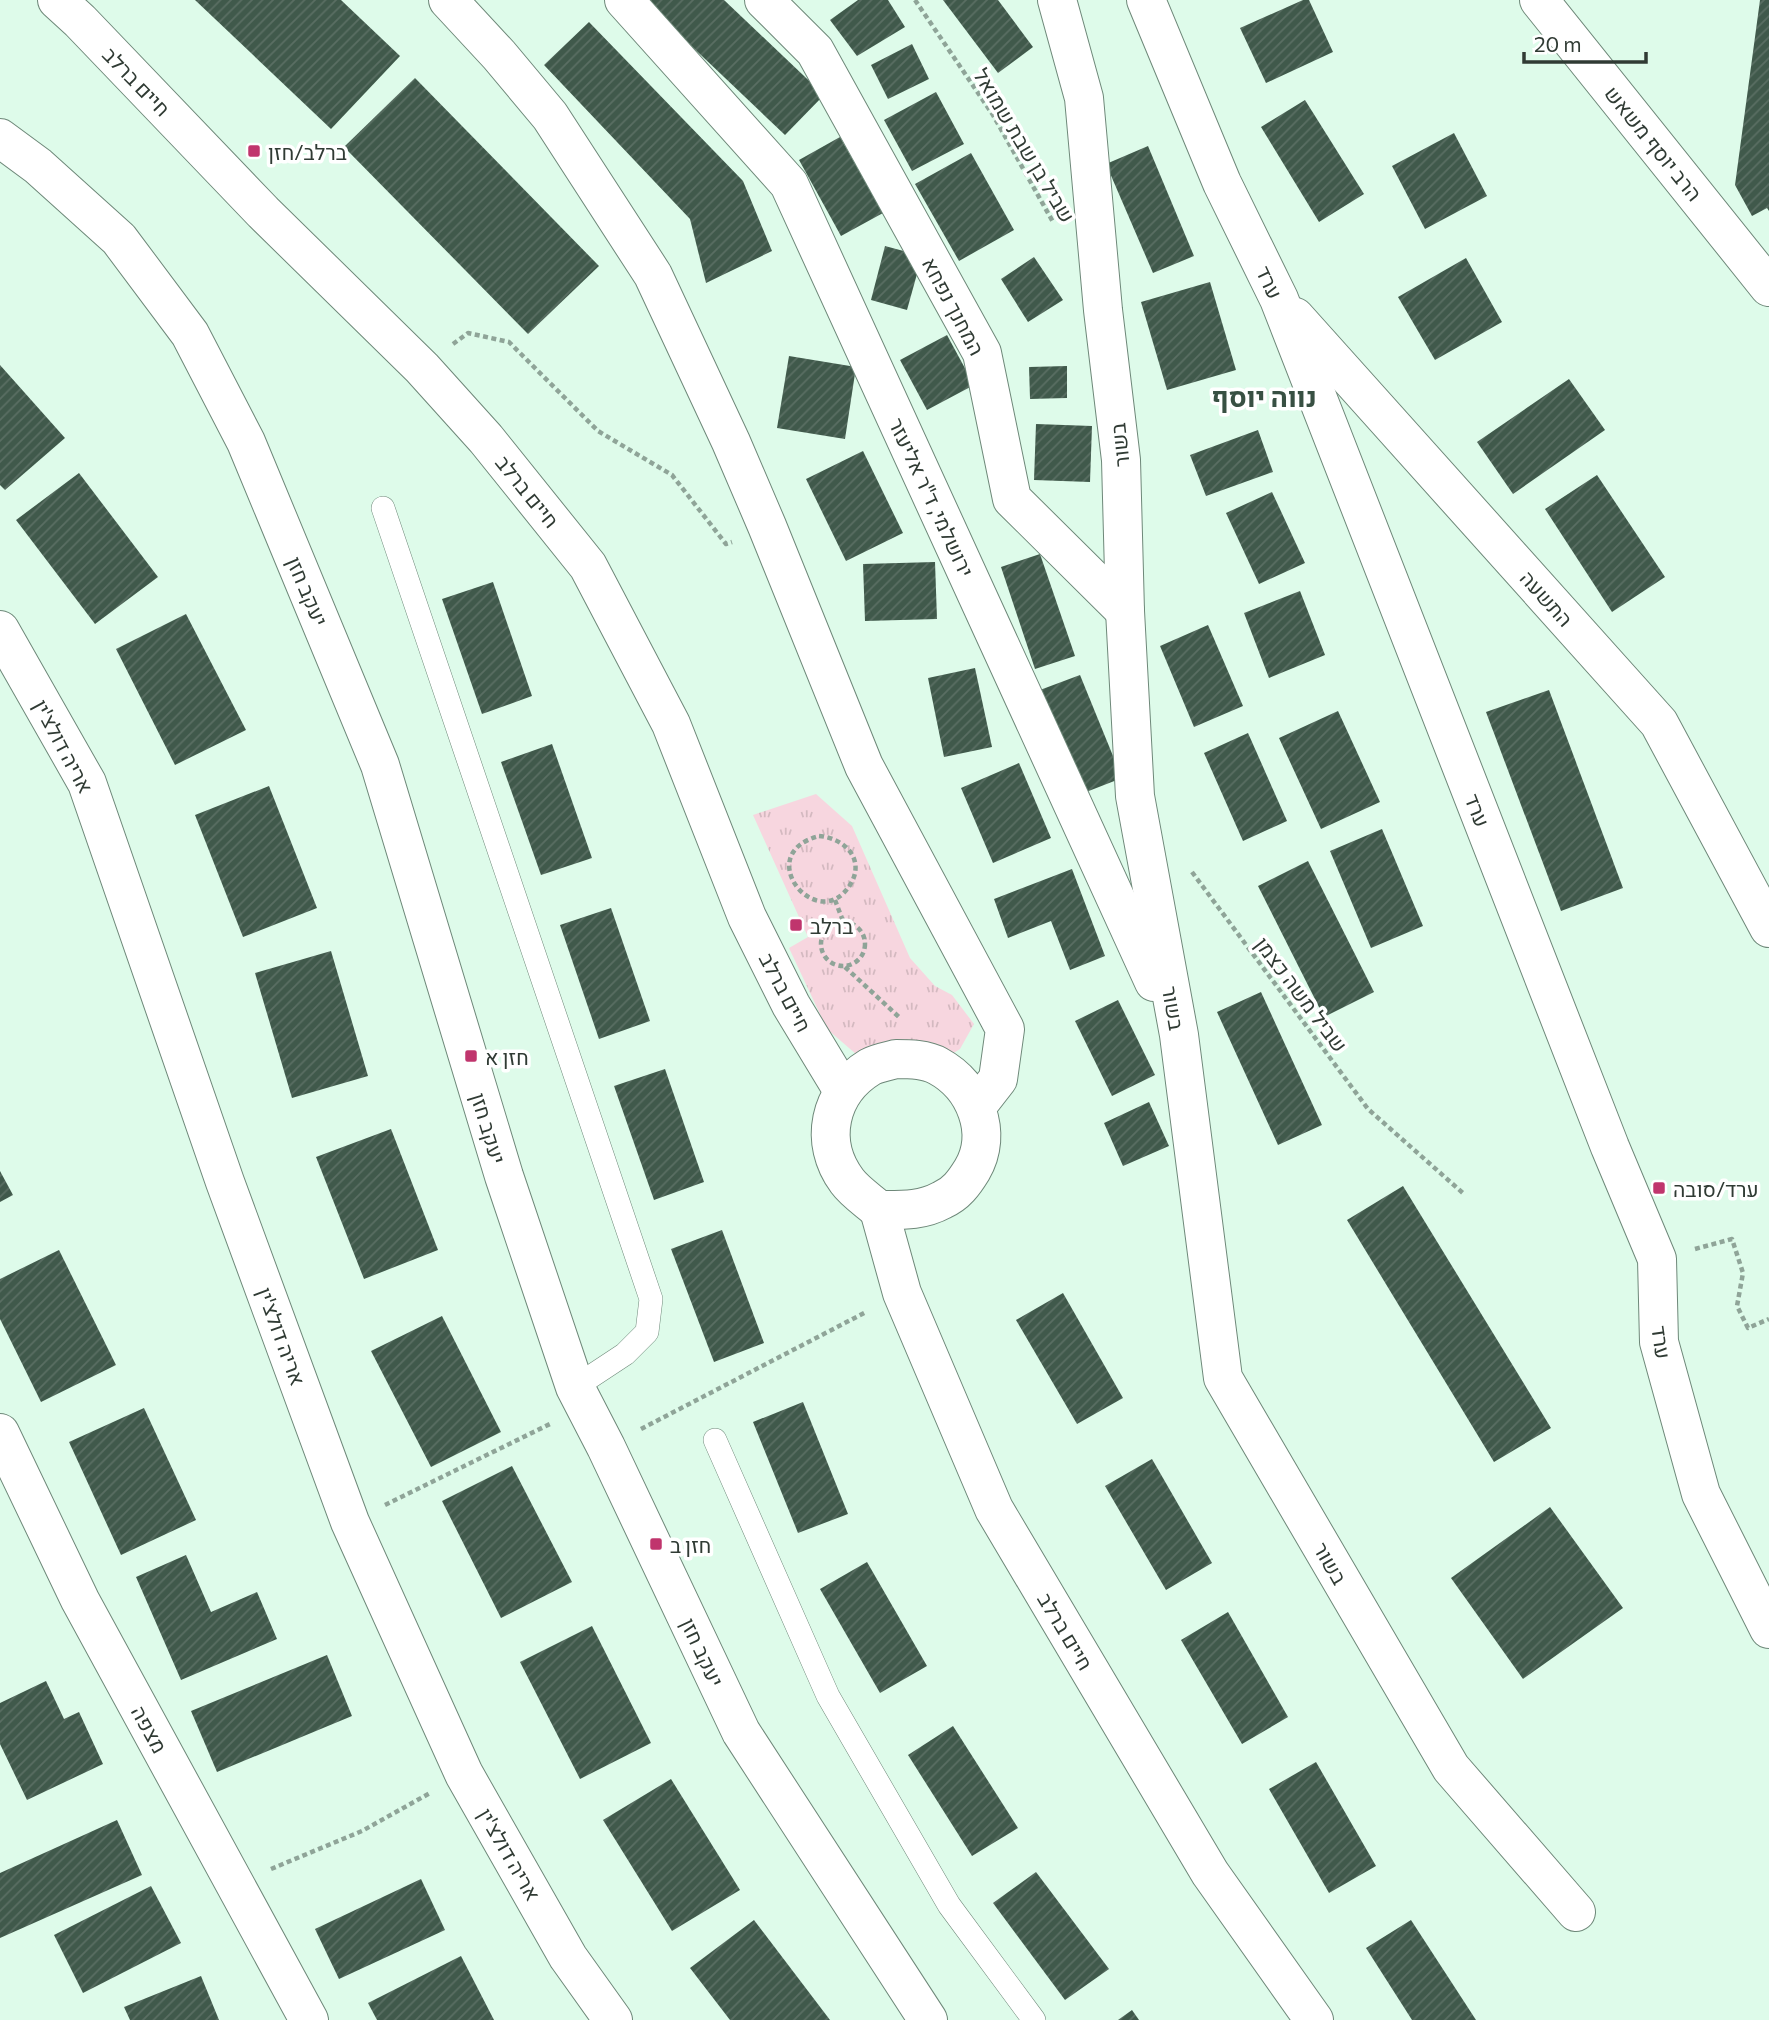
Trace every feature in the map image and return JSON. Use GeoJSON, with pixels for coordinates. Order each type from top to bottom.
{"type":"FeatureCollection","features":[{"type":"Feature","properties":{"kind":"street","name":"חיים ברלב"},"geometry":{"type":"LineString","coordinates":[[57,0],[263,212],[422,368],[486,439],[588,566],[671,724],[747,917],[791,1005],[844,1091]]}},
{"type":"Feature","properties":{"kind":"street"},"geometry":{"type":"LineString","coordinates":[[448,0],[550,116],[653,275],[762,514],[864,766],[1005,1029],[998,1079],[977,1106]]}},
{"type":"Feature","properties":{"kind":"street","name":"ירושלמי, ד\"ר אליעזר"},"geometry":{"type":"LineString","coordinates":[[624,0],[789,184],[1179,1035]]}},
{"type":"Feature","properties":{"kind":"street","name":"המחנך נפחא"},"geometry":{"type":"LineString","coordinates":[[764,0],[815,51],[982,353],[1012,499],[1125,611]]}},
{"type":"Feature","properties":{"kind":"street","name":"בשור"},"geometry":{"type":"LineString","coordinates":[[1057,0],[1084,98],[1103,310],[1122,460],[1125,611],[1135,796],[1179,1035],[1223,1378],[1451,1768],[1576,1913]]}},
{"type":"Feature","properties":{"kind":"street","name":"ערד"},"geometry":{"type":"LineString","coordinates":[[1146,0],[1222,183],[1279,299],[1609,1147],[1657,1259],[1659,1342],[1701,1494],[1769,1629]]}},
{"type":"Feature","properties":{"kind":"street","name":"הרב יוסף משאש"},"geometry":{"type":"LineString","coordinates":[[1539,0],[1769,287]]}},
{"type":"Feature","properties":{"kind":"street","name":"יעקב חזן"},"geometry":{"type":"LineString","coordinates":[[0,138],[38,166],[119,239],[190,334],[246,442],[380,765],[504,1176],[580,1397],[741,1732],[928,2020]]}},
{"type":"Feature","properties":{"kind":"street","name":"התשעה"},"geometry":{"type":"LineString","coordinates":[[1279,299],[1659,723],[1769,928]]}},
{"type":"Feature","properties":{"kind":"street","name":"אריה דולצ'ין"},"geometry":{"type":"LineString","coordinates":[[0,630],[87,783],[225,1182],[350,1522],[464,1774],[568,1956],[613,2020]]}},
{"type":"Feature","properties":{"kind":"street"},"geometry":{"type":"LineString","coordinates":[[896,1059],[936,1064],[958,1079],[977,1106],[982,1132],[977,1162],[963,1184],[944,1200],[920,1209],[880,1210],[848,1183],[834,1161],[830,1140],[832,1114],[844,1091],[871,1067],[896,1059]]}},
{"type":"Feature","properties":{"kind":"street","name":"חיים ברלב"},"geometry":{"type":"LineString","coordinates":[[880,1210],[902,1293],[994,1509],[1210,1873],[1314,2020]]}},
{"type":"Feature","properties":{"kind":"street","name":"מצפה"},"geometry":{"type":"LineString","coordinates":[[0,1433],[80,1600],[309,2020]]}},
{"type":"Feature","properties":{"kind":"lane"},"geometry":{"type":"LineString","coordinates":[[383,508],[651,1299],[647,1332],[580,1397]]}},
{"type":"Feature","properties":{"kind":"lane"},"geometry":{"type":"LineString","coordinates":[[715,1440],[828,1696],[949,1905],[1034,2020]]}},
{"type":"Feature","properties":{"kind":"path","name":"שביל בן שבת שמואל"},"geometry":{"type":"LineString","coordinates":[[915,0],[993,115],[1058,230]]}},
{"type":"Feature","properties":{"kind":"path"},"geometry":{"type":"LineString","coordinates":[[468,333],[509,342],[598,431],[672,475],[726,544]]}},
{"type":"Feature","properties":{"kind":"path"},"geometry":{"type":"LineString","coordinates":[[819,836],[840,841],[853,857],[854,877],[849,887],[835,900],[821,901],[811,898],[801,893],[794,885],[790,864],[800,844],[809,839],[819,836]]}},
{"type":"Feature","properties":{"kind":"path","name":"שביל משה כצמן"},"geometry":{"type":"LineString","coordinates":[[1185,863],[1368,1109],[1464,1194]]}},
{"type":"Feature","properties":{"kind":"path"},"geometry":{"type":"LineString","coordinates":[[835,900],[843,921]]}},
{"type":"Feature","properties":{"kind":"path"},"geometry":{"type":"LineString","coordinates":[[843,921],[851,922],[862,932],[865,947],[858,960],[845,966],[831,963],[825,958],[820,945],[824,931],[836,922],[843,921]]}},
{"type":"Feature","properties":{"kind":"path"},"geometry":{"type":"LineString","coordinates":[[845,966],[898,1016],[925,1035],[936,1064]]}},
{"type":"Feature","properties":{"kind":"path"},"geometry":{"type":"LineString","coordinates":[[1657,1259],[1732,1240],[1743,1273],[1737,1306],[1748,1328],[1769,1319]]}},
{"type":"Feature","properties":{"kind":"path"},"geometry":{"type":"LineString","coordinates":[[606,1447],[902,1293]]}},
{"type":"Feature","properties":{"kind":"path"},"geometry":{"type":"LineString","coordinates":[[350,1522],[580,1397]]}},
{"type":"Feature","properties":{"kind":"path"},"geometry":{"type":"LineString","coordinates":[[235,1884],[362,1831],[464,1774]]}},
{"type":"Feature","properties":{"kind":"green space"},"geometry":{"type":"Polygon","coordinates":[[[816,794],[852,826],[910,958],[935,986],[952,995],[974,1024],[960,1049],[936,1064],[871,1067],[827,1029],[789,948],[808,937],[753,815],[816,794]]]}},
{"type":"Feature","properties":{"kind":"building"},"geometry":{"type":"Polygon","coordinates":[[[195,0],[341,0],[400,56],[331,129],[195,0]]]}},
{"type":"Feature","properties":{"kind":"building"},"geometry":{"type":"Polygon","coordinates":[[[643,0],[724,0],[824,95],[785,135],[643,0]]]}},
{"type":"Feature","properties":{"kind":"building"},"geometry":{"type":"Polygon","coordinates":[[[858,0],[888,0],[905,27],[857,56],[830,20],[858,0]]]}},
{"type":"Feature","properties":{"kind":"building"},"geometry":{"type":"Polygon","coordinates":[[[943,0],[998,0],[1033,47],[998,73],[943,0]]]}},
{"type":"Feature","properties":{"kind":"building"},"geometry":{"type":"Polygon","coordinates":[[[1303,0],[1309,0],[1333,52],[1266,83],[1240,28],[1303,0]]]}},
{"type":"Feature","properties":{"kind":"building"},"geometry":{"type":"Polygon","coordinates":[[[1760,0],[1769,0],[1769,211],[1767,208],[1752,216],[1735,185],[1760,0]]]}},
{"type":"Feature","properties":{"kind":"building"},"geometry":{"type":"Polygon","coordinates":[[[589,22],[743,181],[772,251],[706,283],[690,219],[544,65],[589,22]]]}},
{"type":"Feature","properties":{"kind":"building"},"geometry":{"type":"Polygon","coordinates":[[[912,44],[929,79],[888,99],[871,65],[912,44]]]}},
{"type":"Feature","properties":{"kind":"building"},"geometry":{"type":"Polygon","coordinates":[[[415,78],[599,266],[528,334],[344,147],[415,78]]]}},
{"type":"Feature","properties":{"kind":"building"},"geometry":{"type":"Polygon","coordinates":[[[936,92],[964,144],[912,171],[884,120],[936,92]]]}},
{"type":"Feature","properties":{"kind":"building"},"geometry":{"type":"Polygon","coordinates":[[[1305,100],[1364,194],[1319,222],[1261,127],[1305,100]]]}},
{"type":"Feature","properties":{"kind":"building"},"geometry":{"type":"Polygon","coordinates":[[[1454,133],[1487,196],[1425,229],[1392,166],[1454,133]]]}},
{"type":"Feature","properties":{"kind":"building"},"geometry":{"type":"Polygon","coordinates":[[[840,137],[883,213],[841,236],[799,160],[840,137]]]}},
{"type":"Feature","properties":{"kind":"building"},"geometry":{"type":"Polygon","coordinates":[[[1148,146],[1194,256],[1153,273],[1106,164],[1148,146]]]}},
{"type":"Feature","properties":{"kind":"building"},"geometry":{"type":"Polygon","coordinates":[[[971,153],[1014,230],[959,261],[915,184],[971,153]]]}},
{"type":"Feature","properties":{"kind":"building"},"geometry":{"type":"Polygon","coordinates":[[[885,246],[922,256],[907,310],[871,300],[885,246]]]}},
{"type":"Feature","properties":{"kind":"building"},"geometry":{"type":"Polygon","coordinates":[[[1034,257],[1063,300],[1028,322],[1001,279],[1034,257]]]}},
{"type":"Feature","properties":{"kind":"building"},"geometry":{"type":"Polygon","coordinates":[[[1466,258],[1502,322],[1435,360],[1398,297],[1466,258]]]}},
{"type":"Feature","properties":{"kind":"building"},"geometry":{"type":"Polygon","coordinates":[[[1210,282],[1236,370],[1167,390],[1141,302],[1210,282]]]}},
{"type":"Feature","properties":{"kind":"building"},"geometry":{"type":"Polygon","coordinates":[[[947,335],[974,385],[927,410],[900,360],[947,335]]]}},
{"type":"Feature","properties":{"kind":"building"},"geometry":{"type":"Polygon","coordinates":[[[789,356],[856,367],[845,439],[777,428],[789,356]]]}},
{"type":"Feature","properties":{"kind":"building"},"geometry":{"type":"Polygon","coordinates":[[[0,365],[65,438],[5,490],[0,485],[0,365]]]}},
{"type":"Feature","properties":{"kind":"building"},"geometry":{"type":"Polygon","coordinates":[[[1067,366],[1067,398],[1030,399],[1029,367],[1067,366]]]}},
{"type":"Feature","properties":{"kind":"building"},"geometry":{"type":"Polygon","coordinates":[[[1569,379],[1605,430],[1513,494],[1477,442],[1569,379]]]}},
{"type":"Feature","properties":{"kind":"building"},"geometry":{"type":"Polygon","coordinates":[[[1036,424],[1092,426],[1090,482],[1034,480],[1036,424]]]}},
{"type":"Feature","properties":{"kind":"building"},"geometry":{"type":"Polygon","coordinates":[[[1258,430],[1273,472],[1206,496],[1190,455],[1258,430]]]}},
{"type":"Feature","properties":{"kind":"building"},"geometry":{"type":"Polygon","coordinates":[[[863,451],[903,533],[846,561],[806,479],[863,451]]]}},
{"type":"Feature","properties":{"kind":"building"},"geometry":{"type":"Polygon","coordinates":[[[79,473],[158,577],[95,624],[16,520],[79,473]]]}},
{"type":"Feature","properties":{"kind":"building"},"geometry":{"type":"Polygon","coordinates":[[[1597,475],[1665,577],[1612,612],[1545,509],[1597,475]]]}},
{"type":"Feature","properties":{"kind":"building"},"geometry":{"type":"Polygon","coordinates":[[[1272,492],[1305,563],[1259,584],[1226,513],[1272,492]]]}},
{"type":"Feature","properties":{"kind":"building"},"geometry":{"type":"Polygon","coordinates":[[[1040,554],[1075,656],[1035,669],[1001,567],[1040,554]]]}},
{"type":"Feature","properties":{"kind":"building"},"geometry":{"type":"Polygon","coordinates":[[[935,562],[937,619],[865,621],[863,564],[935,562]]]}},
{"type":"Feature","properties":{"kind":"building"},"geometry":{"type":"Polygon","coordinates":[[[493,582],[532,696],[482,714],[442,599],[493,582]]]}},
{"type":"Feature","properties":{"kind":"building"},"geometry":{"type":"Polygon","coordinates":[[[1300,591],[1325,655],[1269,678],[1244,613],[1300,591]]]}},
{"type":"Feature","properties":{"kind":"building"},"geometry":{"type":"Polygon","coordinates":[[[186,614],[246,730],[175,765],[116,649],[186,614]]]}},
{"type":"Feature","properties":{"kind":"building"},"geometry":{"type":"Polygon","coordinates":[[[1208,625],[1243,706],[1194,727],[1160,646],[1208,625]]]}},
{"type":"Feature","properties":{"kind":"building"},"geometry":{"type":"Polygon","coordinates":[[[975,668],[992,747],[944,757],[928,678],[975,668]]]}},
{"type":"Feature","properties":{"kind":"building"},"geometry":{"type":"Polygon","coordinates":[[[1080,675],[1122,778],[1081,794],[1040,690],[1080,675]]]}},
{"type":"Feature","properties":{"kind":"building"},"geometry":{"type":"Polygon","coordinates":[[[1549,690],[1623,888],[1561,911],[1486,712],[1549,690]]]}},
{"type":"Feature","properties":{"kind":"building"},"geometry":{"type":"Polygon","coordinates":[[[1338,711],[1380,802],[1321,829],[1279,738],[1338,711]]]}},
{"type":"Feature","properties":{"kind":"building"},"geometry":{"type":"Polygon","coordinates":[[[1248,733],[1287,821],[1243,841],[1204,753],[1248,733]]]}},
{"type":"Feature","properties":{"kind":"building"},"geometry":{"type":"Polygon","coordinates":[[[552,744],[592,858],[541,875],[501,762],[552,744]]]}},
{"type":"Feature","properties":{"kind":"building"},"geometry":{"type":"Polygon","coordinates":[[[1019,763],[1051,838],[993,863],[961,788],[1019,763]]]}},
{"type":"Feature","properties":{"kind":"building"},"geometry":{"type":"Polygon","coordinates":[[[269,786],[317,908],[243,937],[195,815],[269,786]]]}},
{"type":"Feature","properties":{"kind":"building"},"geometry":{"type":"Polygon","coordinates":[[[1382,829],[1423,926],[1371,948],[1330,851],[1382,829]]]}},
{"type":"Feature","properties":{"kind":"building"},"geometry":{"type":"Polygon","coordinates":[[[1308,861],[1374,992],[1324,1017],[1258,886],[1308,861]]]}},
{"type":"Feature","properties":{"kind":"building"},"geometry":{"type":"Polygon","coordinates":[[[1072,869],[1105,956],[1070,970],[1051,921],[1008,938],[994,899],[1072,869]]]}},
{"type":"Feature","properties":{"kind":"building"},"geometry":{"type":"Polygon","coordinates":[[[611,908],[650,1021],[599,1039],[560,925],[611,908]]]}},
{"type":"Feature","properties":{"kind":"building"},"geometry":{"type":"Polygon","coordinates":[[[331,951],[368,1076],[292,1098],[255,973],[331,951]]]}},
{"type":"Feature","properties":{"kind":"building"},"geometry":{"type":"Polygon","coordinates":[[[1261,992],[1322,1125],[1278,1145],[1217,1012],[1261,992]]]}},
{"type":"Feature","properties":{"kind":"building"},"geometry":{"type":"Polygon","coordinates":[[[1118,1000],[1155,1075],[1112,1096],[1075,1021],[1118,1000]]]}},
{"type":"Feature","properties":{"kind":"building"},"geometry":{"type":"Polygon","coordinates":[[[665,1069],[704,1182],[654,1200],[614,1086],[665,1069]]]}},
{"type":"Feature","properties":{"kind":"building"},"geometry":{"type":"Polygon","coordinates":[[[1149,1102],[1169,1146],[1123,1166],[1104,1123],[1149,1102]]]}},
{"type":"Feature","properties":{"kind":"building"},"geometry":{"type":"Polygon","coordinates":[[[391,1129],[438,1250],[364,1279],[316,1157],[391,1129]]]}},
{"type":"Feature","properties":{"kind":"building"},"geometry":{"type":"Polygon","coordinates":[[[0,1171],[13,1195],[0,1202],[0,1171]]]}},
{"type":"Feature","properties":{"kind":"building"},"geometry":{"type":"Polygon","coordinates":[[[1403,1186],[1551,1428],[1494,1462],[1347,1220],[1403,1186]]]}},
{"type":"Feature","properties":{"kind":"building"},"geometry":{"type":"Polygon","coordinates":[[[722,1230],[764,1343],[714,1362],[671,1249],[722,1230]]]}},
{"type":"Feature","properties":{"kind":"building"},"geometry":{"type":"Polygon","coordinates":[[[59,1250],[116,1365],[41,1402],[0,1319],[0,1279],[59,1250]]]}},
{"type":"Feature","properties":{"kind":"building"},"geometry":{"type":"Polygon","coordinates":[[[1063,1293],[1123,1398],[1077,1424],[1016,1320],[1063,1293]]]}},
{"type":"Feature","properties":{"kind":"building"},"geometry":{"type":"Polygon","coordinates":[[[442,1316],[501,1432],[431,1467],[371,1351],[442,1316]]]}},
{"type":"Feature","properties":{"kind":"building"},"geometry":{"type":"Polygon","coordinates":[[[803,1402],[848,1514],[798,1533],[753,1422],[803,1402]]]}},
{"type":"Feature","properties":{"kind":"building"},"geometry":{"type":"Polygon","coordinates":[[[144,1408],[196,1520],[121,1555],[69,1442],[144,1408]]]}},
{"type":"Feature","properties":{"kind":"building"},"geometry":{"type":"Polygon","coordinates":[[[1152,1459],[1212,1563],[1166,1590],[1105,1486],[1152,1459]]]}},
{"type":"Feature","properties":{"kind":"building"},"geometry":{"type":"Polygon","coordinates":[[[512,1466],[572,1582],[501,1618],[442,1501],[512,1466]]]}},
{"type":"Feature","properties":{"kind":"building"},"geometry":{"type":"Polygon","coordinates":[[[1550,1507],[1623,1608],[1523,1679],[1451,1578],[1550,1507]]]}},
{"type":"Feature","properties":{"kind":"building"},"geometry":{"type":"Polygon","coordinates":[[[186,1555],[211,1612],[257,1592],[277,1639],[181,1680],[136,1577],[186,1555]]]}},
{"type":"Feature","properties":{"kind":"building"},"geometry":{"type":"Polygon","coordinates":[[[867,1562],[927,1666],[880,1693],[820,1589],[867,1562]]]}},
{"type":"Feature","properties":{"kind":"building"},"geometry":{"type":"Polygon","coordinates":[[[1228,1612],[1288,1717],[1242,1744],[1181,1640],[1228,1612]]]}},
{"type":"Feature","properties":{"kind":"building"},"geometry":{"type":"Polygon","coordinates":[[[592,1626],[651,1743],[580,1779],[520,1662],[592,1626]]]}},
{"type":"Feature","properties":{"kind":"building"},"geometry":{"type":"Polygon","coordinates":[[[327,1655],[352,1716],[217,1772],[191,1711],[327,1655]]]}},
{"type":"Feature","properties":{"kind":"building"},"geometry":{"type":"Polygon","coordinates":[[[46,1681],[64,1719],[79,1712],[103,1764],[27,1800],[0,1744],[0,1703],[46,1681]]]}},
{"type":"Feature","properties":{"kind":"building"},"geometry":{"type":"Polygon","coordinates":[[[953,1726],[1018,1828],[972,1856],[908,1755],[953,1726]]]}},
{"type":"Feature","properties":{"kind":"building"},"geometry":{"type":"Polygon","coordinates":[[[1316,1762],[1376,1866],[1329,1893],[1269,1789],[1316,1762]]]}},
{"type":"Feature","properties":{"kind":"building"},"geometry":{"type":"Polygon","coordinates":[[[671,1779],[740,1890],[672,1931],[603,1820],[671,1779]]]}},
{"type":"Feature","properties":{"kind":"building"},"geometry":{"type":"Polygon","coordinates":[[[117,1820],[142,1875],[0,1938],[0,1873],[117,1820]]]}},
{"type":"Feature","properties":{"kind":"building"},"geometry":{"type":"Polygon","coordinates":[[[1036,1872],[1109,1969],[1065,2000],[993,1903],[1036,1872]]]}},
{"type":"Feature","properties":{"kind":"building"},"geometry":{"type":"Polygon","coordinates":[[[421,1879],[445,1930],[339,1979],[315,1929],[421,1879]]]}},
{"type":"Feature","properties":{"kind":"building"},"geometry":{"type":"Polygon","coordinates":[[[151,1886],[181,1943],[83,1993],[54,1935],[151,1886]]]}},
{"type":"Feature","properties":{"kind":"building"},"geometry":{"type":"Polygon","coordinates":[[[754,1920],[830,2020],[730,2020],[690,1968],[754,1920]]]}},
{"type":"Feature","properties":{"kind":"building"},"geometry":{"type":"Polygon","coordinates":[[[1411,1920],[1476,2020],[1412,2020],[1366,1948],[1411,1920]]]}},
{"type":"Feature","properties":{"kind":"building"},"geometry":{"type":"Polygon","coordinates":[[[461,1956],[494,2020],[377,2020],[368,2003],[461,1956]]]}},
{"type":"Feature","properties":{"kind":"building"},"geometry":{"type":"Polygon","coordinates":[[[201,1976],[219,2020],[130,2020],[124,2007],[201,1976]]]}},
{"type":"Feature","properties":{"kind":"building"},"geometry":{"type":"Polygon","coordinates":[[[1132,2010],[1139,2020],[1118,2020],[1132,2010]]]}},
{"type":"Feature","properties":{"kind":"place","name":"ברלב/חזן"},"geometry":{"type":"Point","coordinates":[254,151]}},
{"type":"Feature","properties":{"kind":"place","name":"ברלב"},"geometry":{"type":"Point","coordinates":[796,925]}},
{"type":"Feature","properties":{"kind":"place","name":"חזן א"},"geometry":{"type":"Point","coordinates":[471,1056]}},
{"type":"Feature","properties":{"kind":"place","name":"ערד/סובה"},"geometry":{"type":"Point","coordinates":[1659,1188]}},
{"type":"Feature","properties":{"kind":"place","name":"חזן ב"},"geometry":{"type":"Point","coordinates":[656,1544]}},
{"type":"Feature","properties":{"kind":"district","name":"נווה יוסף"},"geometry":{"type":"Point","coordinates":[1264,396]}}]}
